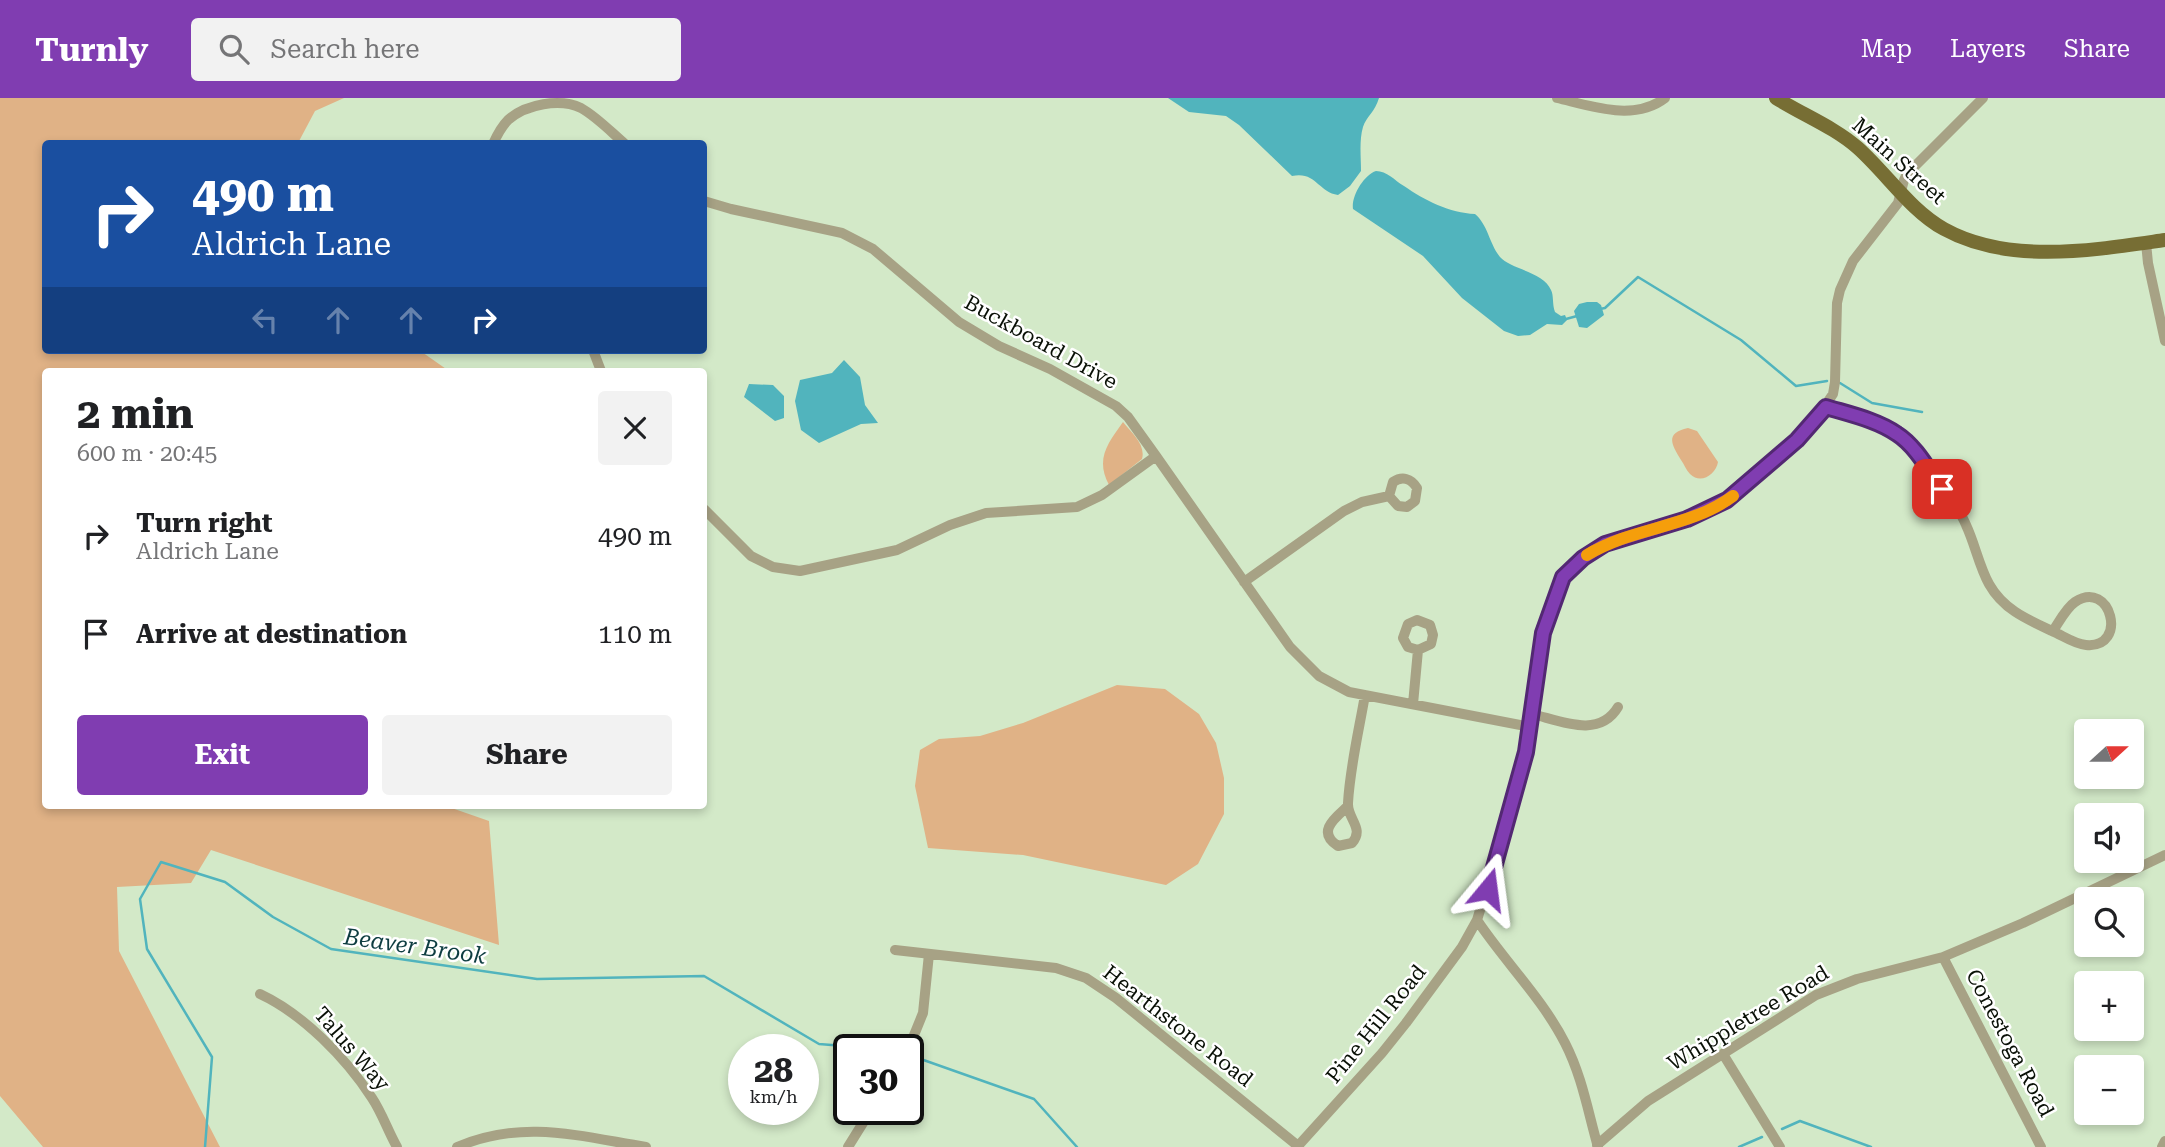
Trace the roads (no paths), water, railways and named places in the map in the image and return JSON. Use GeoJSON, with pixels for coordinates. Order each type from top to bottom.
{"type":"FeatureCollection","features":[{"type":"Feature","properties":{"kind":"main road","name":"Main Street"},"geometry":{"type":"LineString","coordinates":[[1776,98],[1845,137],[1900,191],[1943,228],[1979,242],[2005,248],[2074,250],[2165,240]]}},
{"type":"Feature","properties":{"kind":"street"},"geometry":{"type":"LineString","coordinates":[[1557,98],[1626,111],[1647,109],[1665,98]]}},
{"type":"Feature","properties":{"kind":"street"},"geometry":{"type":"LineString","coordinates":[[1983,98],[1907,174],[1898,202],[1853,261],[1837,303],[1835,382],[1833,394],[1826,407],[1882,426],[1904,439],[1959,511],[1986,578],[1996,594],[2017,614],[2080,644],[2096,644],[2108,634],[2112,618],[2104,604],[2097,600],[2082,599],[2070,607],[2053,631]]}},
{"type":"Feature","properties":{"kind":"street"},"geometry":{"type":"LineString","coordinates":[[495,140],[507,121],[516,114],[546,103],[566,102],[580,107],[620,140]]}},
{"type":"Feature","properties":{"kind":"street","name":"Buckboard Drive"},"geometry":{"type":"LineString","coordinates":[[707,202],[842,233],[873,249],[959,322],[999,346],[1050,369],[1116,406],[1128,417],[1244,582],[1307,666],[1337,687],[1365,695],[1531,727]]}},
{"type":"Feature","properties":{"kind":"street"},"geometry":{"type":"LineString","coordinates":[[2146,243],[2165,341]]}},
{"type":"Feature","properties":{"kind":"street","name":"Pine Hill Road"},"geometry":{"type":"LineString","coordinates":[[1297,1147],[1390,1043],[1462,947],[1476,920],[1513,803],[1531,727],[1543,633],[1563,577],[1583,558],[1605,544],[1687,519],[1727,500],[1797,440],[1826,407]]}},
{"type":"Feature","properties":{"kind":"street"},"geometry":{"type":"LineString","coordinates":[[707,512],[751,556],[773,567],[800,571],[897,550],[964,519],[986,513],[1077,507],[1102,495],[1156,456]]}},
{"type":"Feature","properties":{"kind":"street"},"geometry":{"type":"LineString","coordinates":[[1244,582],[1344,511],[1362,502],[1389,496]]}},
{"type":"Feature","properties":{"kind":"street"},"geometry":{"type":"LineString","coordinates":[[1413,704],[1418,650]]}},
{"type":"Feature","properties":{"kind":"street"},"geometry":{"type":"LineString","coordinates":[[1347,807],[1365,695]]}},
{"type":"Feature","properties":{"kind":"street"},"geometry":{"type":"LineString","coordinates":[[1532,714],[1592,726],[1609,719],[1618,707]]}},
{"type":"Feature","properties":{"kind":"street","name":"Whippletree Road"},"geometry":{"type":"LineString","coordinates":[[1597,1146],[1648,1101],[1782,1015],[1834,987],[1943,957],[2023,923],[2165,856]]}},
{"type":"Feature","properties":{"kind":"street"},"geometry":{"type":"LineString","coordinates":[[1476,920],[1548,1014],[1576,1068],[1597,1146]]}},
{"type":"Feature","properties":{"kind":"street","name":"Hearthstone Road"},"geometry":{"type":"LineString","coordinates":[[895,950],[1056,968],[1086,978],[1116,998],[1297,1147]]}},
{"type":"Feature","properties":{"kind":"street"},"geometry":{"type":"LineString","coordinates":[[914,1034],[923,1013],[929,954]]}},
{"type":"Feature","properties":{"kind":"street","name":"Conestoga Road"},"geometry":{"type":"LineString","coordinates":[[1943,957],[2042,1147]]}},
{"type":"Feature","properties":{"kind":"street","name":"Talus Way"},"geometry":{"type":"LineString","coordinates":[[260,994],[303,1020],[352,1073],[373,1099],[397,1147]]}},
{"type":"Feature","properties":{"kind":"street"},"geometry":{"type":"LineString","coordinates":[[1723,1054],[1780,1147]]}},
{"type":"Feature","properties":{"kind":"street"},"geometry":{"type":"LineString","coordinates":[[848,1147],[862,1125]]}},
{"type":"Feature","properties":{"kind":"street"},"geometry":{"type":"LineString","coordinates":[[457,1147],[491,1134],[513,1131],[599,1139],[646,1147]]}},
{"type":"Feature","properties":{"kind":"street"},"geometry":{"type":"LineString","coordinates":[[2162,1147],[2165,1140]]}},
{"type":"Feature","properties":{"kind":"water"},"geometry":{"type":"Polygon","coordinates":[[[1168,98],[1379,98],[1363,127],[1361,171],[1350,186],[1338,195],[1306,176],[1292,176],[1226,116],[1189,112],[1168,98]]]}},
{"type":"Feature","properties":{"kind":"water"},"geometry":{"type":"Polygon","coordinates":[[[1376,171],[1387,174],[1438,205],[1475,214],[1483,223],[1500,257],[1547,284],[1552,292],[1555,312],[1561,316],[1565,315],[1567,320],[1562,325],[1547,324],[1530,335],[1518,336],[1504,331],[1462,298],[1423,256],[1353,209],[1359,187],[1376,171]]]}},
{"type":"Feature","properties":{"kind":"water"},"geometry":{"type":"Polygon","coordinates":[[[1587,302],[1601,305],[1604,315],[1587,328],[1579,327],[1574,311],[1579,304],[1587,302]]]}},
{"type":"Feature","properties":{"kind":"water"},"geometry":{"type":"Polygon","coordinates":[[[844,360],[860,377],[865,405],[878,423],[861,424],[819,443],[801,430],[795,401],[800,380],[832,373],[844,360]]]}},
{"type":"Feature","properties":{"kind":"water"},"geometry":{"type":"Polygon","coordinates":[[[749,384],[773,385],[784,396],[784,418],[775,421],[744,397],[749,384]]]}},
{"type":"Feature","properties":{"kind":"waterway"},"geometry":{"type":"LineString","coordinates":[[1600,309],[1605,308],[1638,277],[1741,340],[1796,386],[1827,381]]}},
{"type":"Feature","properties":{"kind":"waterway"},"geometry":{"type":"LineString","coordinates":[[1566,319],[1577,316]]}},
{"type":"Feature","properties":{"kind":"waterway"},"geometry":{"type":"LineString","coordinates":[[1840,383],[1872,403],[1922,412]]}},
{"type":"Feature","properties":{"kind":"waterway","name":"Beaver Brook"},"geometry":{"type":"LineString","coordinates":[[205,1147],[212,1057],[147,949],[140,899],[161,862],[225,882],[273,917],[331,949],[537,979],[704,976],[819,1044],[833,1045]]}},
{"type":"Feature","properties":{"kind":"waterway","name":"Beaver Brook"},"geometry":{"type":"LineString","coordinates":[[924,1060],[1034,1099],[1077,1147]]}},
{"type":"Feature","properties":{"kind":"waterway","name":"Beaver Brook"},"geometry":{"type":"LineString","coordinates":[[1782,1129],[1800,1121],[1871,1147]]}},
{"type":"Feature","properties":{"kind":"waterway","name":"Beaver Brook"},"geometry":{"type":"LineString","coordinates":[[1739,1147],[1762,1137]]}}]}
